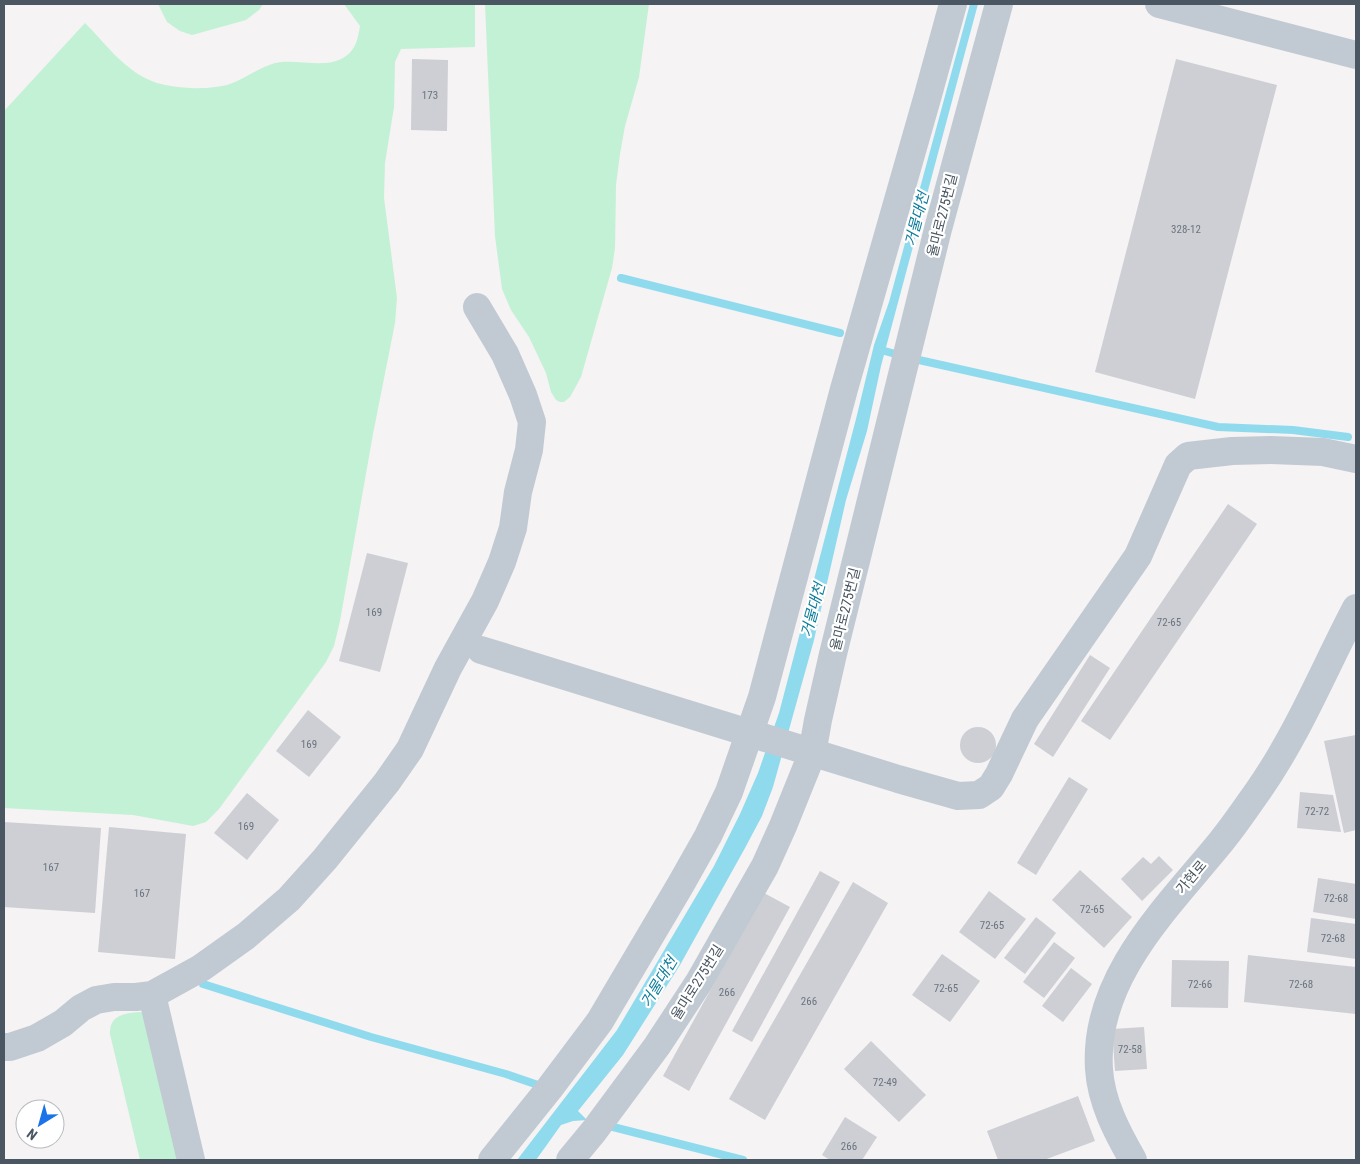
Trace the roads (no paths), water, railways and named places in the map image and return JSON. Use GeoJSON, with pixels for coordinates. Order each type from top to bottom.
{"type":"FeatureCollection","features":[{"type":"Feature","properties":{"kind":"lane"},"geometry":{"type":"LineString","coordinates":[[492,1160],[600,1021],[681,884],[708,836],[729,792],[762,697],[844,389],[953,4]]}},
{"type":"Feature","properties":{"kind":"lane","name":"율마로275번길"},"geometry":{"type":"LineString","coordinates":[[570,1160],[657,1046],[699,982],[765,866],[812,754],[833,654],[936,239],[999,4]]}},
{"type":"Feature","properties":{"kind":"lane"},"geometry":{"type":"LineString","coordinates":[[1159,4],[1356,54]]}},
{"type":"Feature","properties":{"kind":"lane"},"geometry":{"type":"LineString","coordinates":[[4,1047],[10,1047],[37,1038],[96,1000],[114,996],[152,995],[201,968],[246,936],[267,920],[289,899],[325,859],[387,782],[410,749],[448,668],[485,601],[502,562],[513,528],[518,492],[528,450],[532,422],[523,395],[505,354],[477,306]]}},
{"type":"Feature","properties":{"kind":"lane"},"geometry":{"type":"LineString","coordinates":[[481,650],[812,754],[958,796],[979,795],[991,786],[999,774],[1025,719],[1138,556],[1178,465],[1188,456],[1232,451],[1271,450],[1322,452],[1356,459]]}},
{"type":"Feature","properties":{"kind":"lane","name":"가현로"},"geometry":{"type":"LineString","coordinates":[[1133,1160],[1109,1115],[1099,1071],[1099,1038],[1105,1011],[1115,986],[1141,940],[1222,841],[1260,789],[1303,719],[1356,608]]}},
{"type":"Feature","properties":{"kind":"lane"},"geometry":{"type":"LineString","coordinates":[[152,995],[191,1160]]}},
{"type":"Feature","properties":{"kind":"water","name":"거물대천"},"geometry":{"type":"Polygon","coordinates":[[[970,4],[978,4],[881,366],[867,431],[846,500],[814,640],[773,787],[762,816],[680,965],[623,1055],[578,1111],[587,1120],[573,1121],[561,1125],[536,1160],[517,1160],[617,1030],[714,866],[758,773],[779,713],[874,345],[889,302],[970,4]]]}},
{"type":"Feature","properties":{"kind":"waterway"},"geometry":{"type":"LineString","coordinates":[[621,278],[840,333]]}},
{"type":"Feature","properties":{"kind":"waterway"},"geometry":{"type":"LineString","coordinates":[[881,350],[899,355]]}},
{"type":"Feature","properties":{"kind":"waterway"},"geometry":{"type":"LineString","coordinates":[[919,360],[1218,427],[1293,430],[1348,437]]}},
{"type":"Feature","properties":{"kind":"waterway"},"geometry":{"type":"LineString","coordinates":[[203,984],[371,1037],[506,1074],[541,1086]]}},
{"type":"Feature","properties":{"kind":"waterway"},"geometry":{"type":"LineString","coordinates":[[613,1127],[743,1160]]}}]}
